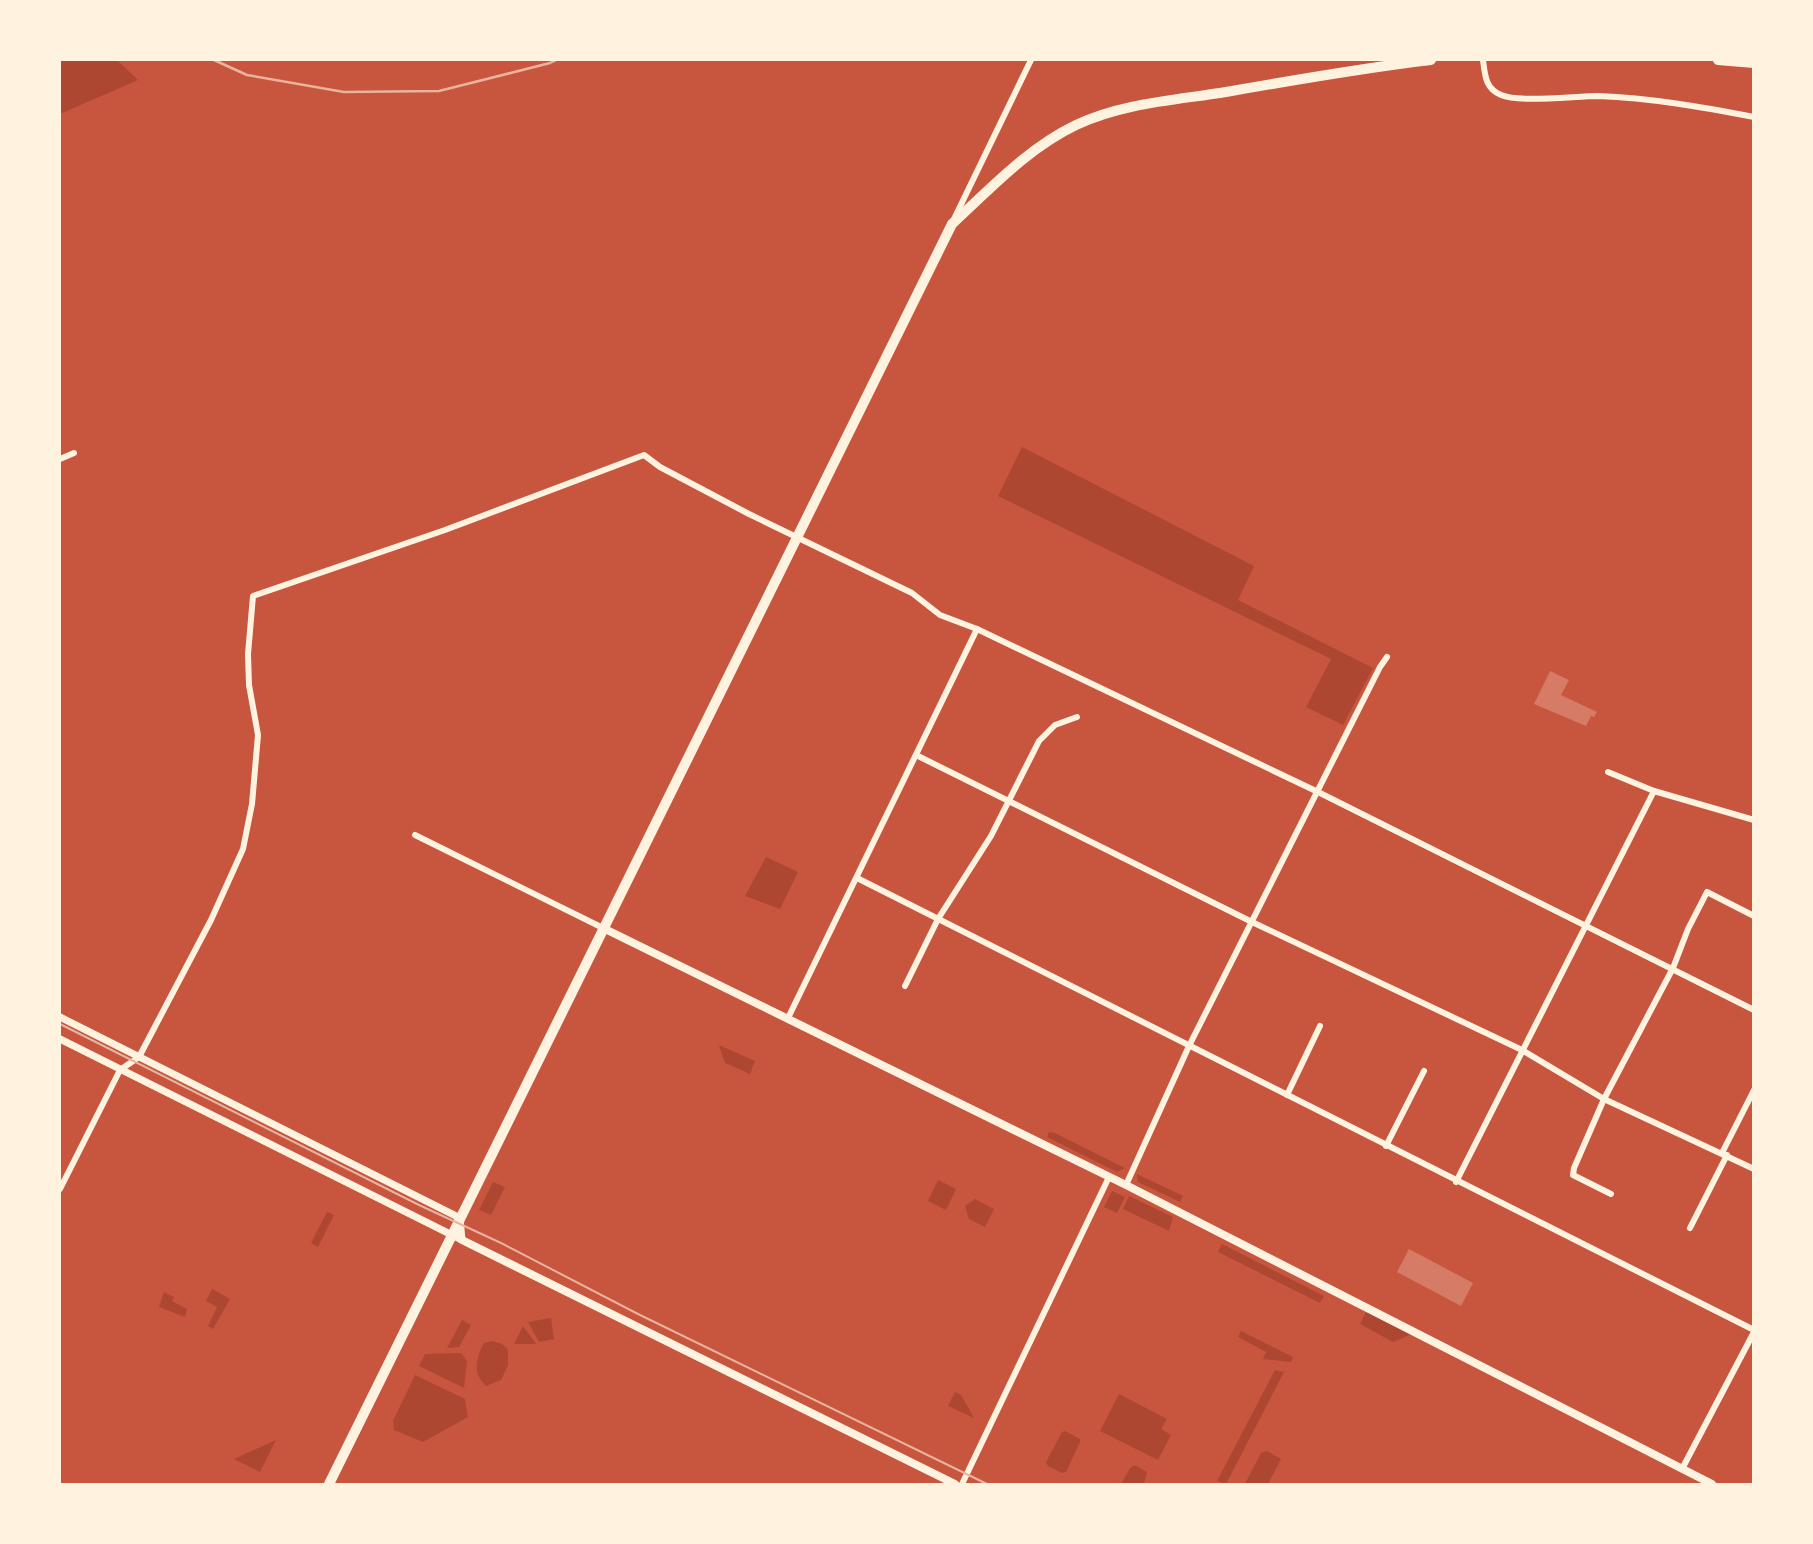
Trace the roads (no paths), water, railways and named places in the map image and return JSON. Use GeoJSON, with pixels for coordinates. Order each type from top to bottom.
{"type":"FeatureCollection","features":[{"type":"Feature","properties":{"kind":"main road"},"geometry":{"type":"LineString","coordinates":[[329,1485],[457,1238],[460,1218],[952,224],[1016,165],[1044,144],[1078,124],[1101,115],[1149,104],[1431,60]]}},
{"type":"Feature","properties":{"kind":"main road"},"geometry":{"type":"LineString","coordinates":[[1718,60],[1754,63]]}},
{"type":"Feature","properties":{"kind":"main road"},"geometry":{"type":"LineString","coordinates":[[603,928],[1126,1185],[1712,1485]]}},
{"type":"Feature","properties":{"kind":"main road"},"geometry":{"type":"LineString","coordinates":[[457,1238],[955,1485]]}},
{"type":"Feature","properties":{"kind":"street"},"geometry":{"type":"LineString","coordinates":[[952,224],[1031,60]]}},
{"type":"Feature","properties":{"kind":"street"},"geometry":{"type":"LineString","coordinates":[[1483,60],[1486,81],[1492,90],[1504,96],[1639,99],[1754,117]]}},
{"type":"Feature","properties":{"kind":"street"},"geometry":{"type":"LineString","coordinates":[[60,459],[74,453]]}},
{"type":"Feature","properties":{"kind":"street"},"geometry":{"type":"LineString","coordinates":[[60,1189],[120,1070],[139,1057],[211,920],[243,849],[258,735],[249,685],[248,654],[253,596],[445,530],[644,456],[671,473],[798,538],[912,593],[940,615],[977,629],[1318,792],[1754,1010]]}},
{"type":"Feature","properties":{"kind":"street"},"geometry":{"type":"LineString","coordinates":[[788,1018],[977,629]]}},
{"type":"Feature","properties":{"kind":"street"},"geometry":{"type":"LineString","coordinates":[[1126,1185],[1189,1046],[1387,657]]}},
{"type":"Feature","properties":{"kind":"street"},"geometry":{"type":"LineString","coordinates":[[905,986],[939,919],[991,836],[1039,741],[1055,726],[1077,718]]}},
{"type":"Feature","properties":{"kind":"street"},"geometry":{"type":"LineString","coordinates":[[916,755],[1252,922],[1522,1050],[1604,1099],[1754,1169]]}},
{"type":"Feature","properties":{"kind":"street"},"geometry":{"type":"LineString","coordinates":[[1608,772],[1654,791],[1754,820]]}},
{"type":"Feature","properties":{"kind":"street"},"geometry":{"type":"LineString","coordinates":[[1456,1182],[1654,791]]}},
{"type":"Feature","properties":{"kind":"street"},"geometry":{"type":"LineString","coordinates":[[415,835],[603,928]]}},
{"type":"Feature","properties":{"kind":"street"},"geometry":{"type":"LineString","coordinates":[[857,878],[1754,1331],[1682,1469]]}},
{"type":"Feature","properties":{"kind":"street"},"geometry":{"type":"LineString","coordinates":[[1611,1194],[1573,1175],[1574,1168],[1604,1099],[1673,968],[1688,929],[1707,892],[1754,916]]}},
{"type":"Feature","properties":{"kind":"street"},"geometry":{"type":"LineString","coordinates":[[60,1017],[460,1218]]}},
{"type":"Feature","properties":{"kind":"street"},"geometry":{"type":"LineString","coordinates":[[1287,1096],[1320,1026]]}},
{"type":"Feature","properties":{"kind":"street"},"geometry":{"type":"LineString","coordinates":[[60,1039],[457,1238]]}},
{"type":"Feature","properties":{"kind":"street"},"geometry":{"type":"LineString","coordinates":[[1386,1146],[1424,1071]]}},
{"type":"Feature","properties":{"kind":"street"},"geometry":{"type":"LineString","coordinates":[[1690,1228],[1754,1090]]}},
{"type":"Feature","properties":{"kind":"street"},"geometry":{"type":"LineString","coordinates":[[962,1485],[1109,1177]]}},
{"type":"Feature","properties":{"kind":"tram line"},"geometry":{"type":"LineString","coordinates":[[60,1024],[638,1314],[987,1484]]}},
{"type":"Feature","properties":{"kind":"railway"},"geometry":{"type":"LineString","coordinates":[[214,60],[247,75],[344,92],[439,91],[556,60]]}}]}
